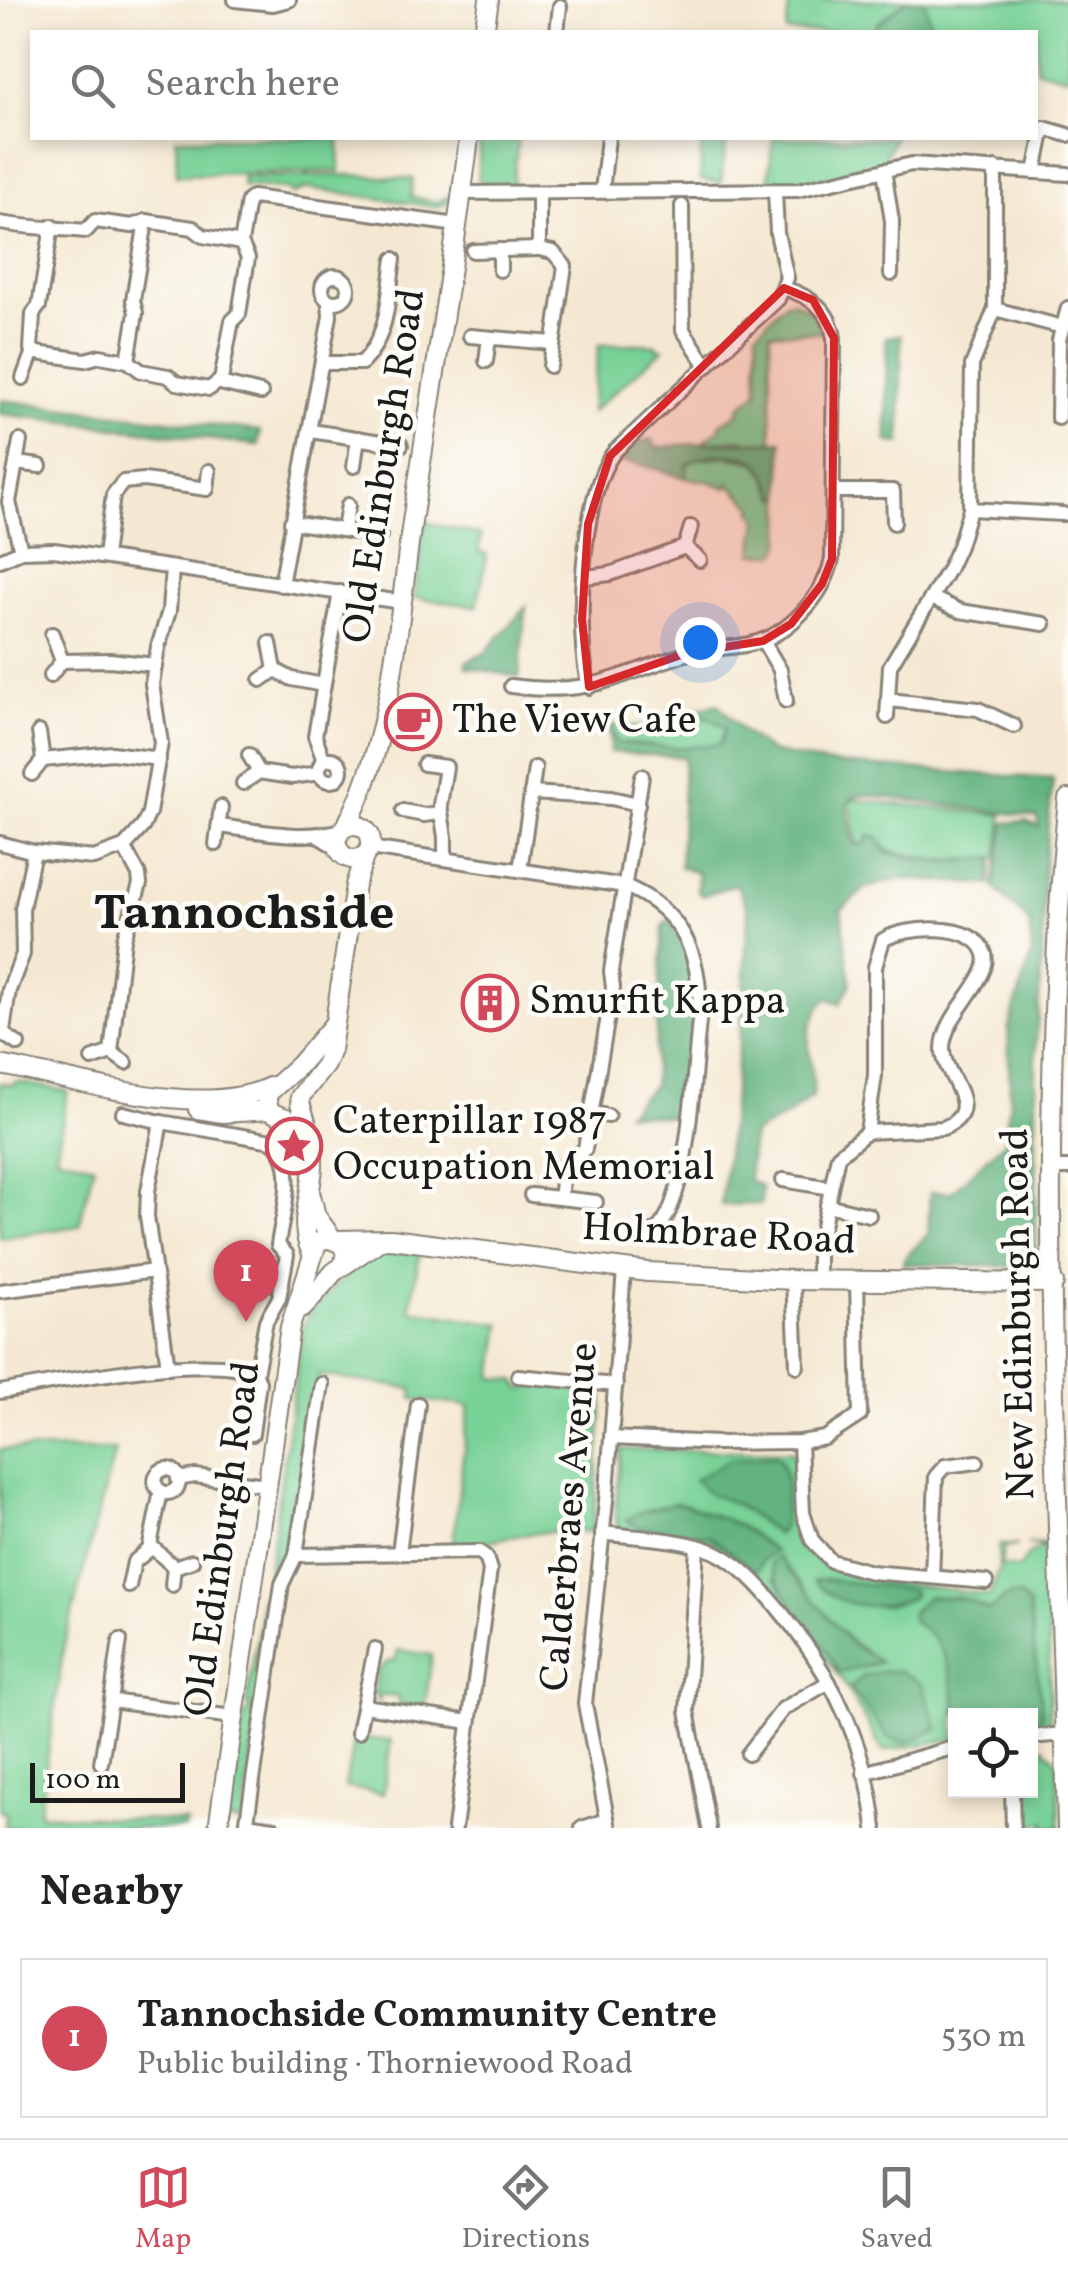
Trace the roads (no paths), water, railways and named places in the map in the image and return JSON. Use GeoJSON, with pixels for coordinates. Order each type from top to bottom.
{"type":"FeatureCollection","features":[{"type":"Feature","properties":{"kind":"main road"},"geometry":{"type":"LineString","coordinates":[[484,30],[490,0]]}},
{"type":"Feature","properties":{"kind":"main road","name":"Old Edinburgh Road"},"geometry":{"type":"LineString","coordinates":[[346,838],[378,753],[469,140]]}},
{"type":"Feature","properties":{"kind":"main road","name":"New Edinburgh Road"},"geometry":{"type":"LineString","coordinates":[[1067,1828],[1057,978],[1068,800]]}},
{"type":"Feature","properties":{"kind":"main road"},"geometry":{"type":"LineString","coordinates":[[164,1097],[223,1113],[286,1108],[325,1064],[331,1050],[345,968],[355,886],[370,837],[346,838]]}},
{"type":"Feature","properties":{"kind":"main road"},"geometry":{"type":"LineString","coordinates":[[346,838],[350,859],[367,852]]}},
{"type":"Feature","properties":{"kind":"main road"},"geometry":{"type":"LineString","coordinates":[[346,838],[355,886]]}},
{"type":"Feature","properties":{"kind":"main road"},"geometry":{"type":"LineString","coordinates":[[286,1108],[266,1095],[334,1024]]}},
{"type":"Feature","properties":{"kind":"main road"},"geometry":{"type":"LineString","coordinates":[[0,1065],[164,1097],[240,1098],[276,1084]]}},
{"type":"Feature","properties":{"kind":"main road","name":"Old Edinburgh Road"},"geometry":{"type":"LineString","coordinates":[[218,1828],[292,1320],[312,1256],[304,1216],[310,1192],[312,1147],[286,1108],[291,1084],[276,1084]]}},
{"type":"Feature","properties":{"kind":"main road","name":"Old Edinburgh Road"},"geometry":{"type":"LineString","coordinates":[[310,1192],[316,1216],[335,1239]]}},
{"type":"Feature","properties":{"kind":"main road"},"geometry":{"type":"LineString","coordinates":[[339,1269],[346,1254],[335,1239],[317,1243],[312,1256],[322,1272],[339,1269],[382,1240]]}},
{"type":"Feature","properties":{"kind":"main road","name":"Holmbrae Road"},"geometry":{"type":"LineString","coordinates":[[335,1239],[382,1240],[624,1270],[793,1280],[1061,1283]]}},
{"type":"Feature","properties":{"kind":"main road","name":"Old Edinburgh Road"},"geometry":{"type":"LineString","coordinates":[[292,1320],[339,1269]]}},
{"type":"Feature","properties":{"kind":"street"},"geometry":{"type":"LineString","coordinates":[[235,0],[273,4],[289,0]]}},
{"type":"Feature","properties":{"kind":"street"},"geometry":{"type":"LineString","coordinates":[[557,30],[560,6]]}},
{"type":"Feature","properties":{"kind":"street"},"geometry":{"type":"LineString","coordinates":[[1035,172],[1040,127],[1068,134]]}},
{"type":"Feature","properties":{"kind":"street"},"geometry":{"type":"LineString","coordinates":[[602,191],[608,140]]}},
{"type":"Feature","properties":{"kind":"street"},"geometry":{"type":"LineString","coordinates":[[462,192],[816,188],[912,164],[1068,174]]}},
{"type":"Feature","properties":{"kind":"street"},"geometry":{"type":"LineString","coordinates":[[887,716],[890,666],[960,546],[970,509],[972,364],[995,309],[994,168]]}},
{"type":"Feature","properties":{"kind":"street"},"geometry":{"type":"LineString","coordinates":[[884,170],[892,221],[892,274]]}},
{"type":"Feature","properties":{"kind":"street"},"geometry":{"type":"LineString","coordinates":[[589,687],[581,652],[588,524],[610,456],[764,314],[784,288],[786,265],[777,233],[775,190]]}},
{"type":"Feature","properties":{"kind":"street"},"geometry":{"type":"LineString","coordinates":[[539,192],[539,250]]}},
{"type":"Feature","properties":{"kind":"street"},"geometry":{"type":"LineString","coordinates":[[220,383],[232,321],[239,314],[248,258],[241,242],[248,201],[256,196],[456,226]]}},
{"type":"Feature","properties":{"kind":"street"},"geometry":{"type":"LineString","coordinates":[[682,206],[683,330],[707,366]]}},
{"type":"Feature","properties":{"kind":"street"},"geometry":{"type":"LineString","coordinates":[[0,223],[86,231],[95,222],[132,226],[146,221],[193,228],[203,236],[241,242]]}},
{"type":"Feature","properties":{"kind":"street"},"geometry":{"type":"LineString","coordinates":[[128,361],[146,221]]}},
{"type":"Feature","properties":{"kind":"street"},"geometry":{"type":"LineString","coordinates":[[23,378],[32,350],[28,341],[32,314],[38,306],[52,226]]}},
{"type":"Feature","properties":{"kind":"street"},"geometry":{"type":"LineString","coordinates":[[472,250],[539,250],[556,254],[564,266],[550,366]]}},
{"type":"Feature","properties":{"kind":"street"},"geometry":{"type":"LineString","coordinates":[[500,250],[500,270]]}},
{"type":"Feature","properties":{"kind":"street"},"geometry":{"type":"LineString","coordinates":[[322,364],[362,363],[374,351],[382,336],[394,259]]}},
{"type":"Feature","properties":{"kind":"street"},"geometry":{"type":"LineString","coordinates":[[511,686],[541,690],[589,687],[697,650],[763,641],[791,624],[828,574],[834,491],[833,326],[812,300],[784,288]]}},
{"type":"Feature","properties":{"kind":"street"},"geometry":{"type":"LineString","coordinates":[[281,584],[311,431],[330,316],[329,301]]}},
{"type":"Feature","properties":{"kind":"street"},"geometry":{"type":"LineString","coordinates":[[1058,418],[1062,327],[1068,308]]}},
{"type":"Feature","properties":{"kind":"street"},"geometry":{"type":"LineString","coordinates":[[995,309],[1062,327]]}},
{"type":"Feature","properties":{"kind":"street"},"geometry":{"type":"LineString","coordinates":[[470,336],[553,343]]}},
{"type":"Feature","properties":{"kind":"street"},"geometry":{"type":"LineString","coordinates":[[486,360],[488,338]]}},
{"type":"Feature","properties":{"kind":"street"},"geometry":{"type":"LineString","coordinates":[[32,350],[85,360],[100,356],[128,361],[141,371],[168,376],[177,383],[210,389],[220,383],[261,393]]}},
{"type":"Feature","properties":{"kind":"street"},"geometry":{"type":"LineString","coordinates":[[311,431],[401,445]]}},
{"type":"Feature","properties":{"kind":"street"},"geometry":{"type":"LineString","coordinates":[[354,466],[358,438]]}},
{"type":"Feature","properties":{"kind":"street"},"geometry":{"type":"LineString","coordinates":[[20,441],[9,502],[21,551]]}},
{"type":"Feature","properties":{"kind":"street"},"geometry":{"type":"LineString","coordinates":[[16,464],[40,466]]}},
{"type":"Feature","properties":{"kind":"street"},"geometry":{"type":"LineString","coordinates":[[105,556],[113,495],[123,482],[144,480],[206,489],[209,471]]}},
{"type":"Feature","properties":{"kind":"street"},"geometry":{"type":"LineString","coordinates":[[834,491],[893,491],[894,522]]}},
{"type":"Feature","properties":{"kind":"street"},"geometry":{"type":"LineString","coordinates":[[344,530],[348,505]]}},
{"type":"Feature","properties":{"kind":"street"},"geometry":{"type":"LineString","coordinates":[[970,509],[1063,514]]}},
{"type":"Feature","properties":{"kind":"street"},"geometry":{"type":"LineString","coordinates":[[291,522],[380,536]]}},
{"type":"Feature","properties":{"kind":"street"},"geometry":{"type":"LineString","coordinates":[[685,547],[692,527]]}},
{"type":"Feature","properties":{"kind":"street"},"geometry":{"type":"LineString","coordinates":[[585,577],[610,574],[685,547]]}},
{"type":"Feature","properties":{"kind":"street"},"geometry":{"type":"LineString","coordinates":[[685,547],[700,560]]}},
{"type":"Feature","properties":{"kind":"street"},"geometry":{"type":"LineString","coordinates":[[0,560],[21,551],[54,550],[401,602]]}},
{"type":"Feature","properties":{"kind":"street"},"geometry":{"type":"LineString","coordinates":[[0,843],[84,859],[108,855],[135,837],[149,813],[158,759],[160,732],[152,695],[155,665],[169,611],[172,568]]}},
{"type":"Feature","properties":{"kind":"street"},"geometry":{"type":"LineString","coordinates":[[243,783],[258,772],[292,777],[322,767],[315,736],[340,592]]}},
{"type":"Feature","properties":{"kind":"street"},"geometry":{"type":"LineString","coordinates":[[932,598],[960,611],[1044,624]]}},
{"type":"Feature","properties":{"kind":"street"},"geometry":{"type":"LineString","coordinates":[[52,634],[62,661]]}},
{"type":"Feature","properties":{"kind":"street"},"geometry":{"type":"LineString","coordinates":[[763,641],[780,670],[786,701]]}},
{"type":"Feature","properties":{"kind":"street"},"geometry":{"type":"LineString","coordinates":[[270,643],[275,670],[292,680],[323,685]]}},
{"type":"Feature","properties":{"kind":"street"},"geometry":{"type":"LineString","coordinates":[[62,661],[110,660],[155,665]]}},
{"type":"Feature","properties":{"kind":"street"},"geometry":{"type":"LineString","coordinates":[[50,676],[62,661]]}},
{"type":"Feature","properties":{"kind":"street"},"geometry":{"type":"LineString","coordinates":[[261,680],[275,670]]}},
{"type":"Feature","properties":{"kind":"street"},"geometry":{"type":"LineString","coordinates":[[888,700],[978,709],[1014,726]]}},
{"type":"Feature","properties":{"kind":"street"},"geometry":{"type":"LineString","coordinates":[[985,731],[994,715]]}},
{"type":"Feature","properties":{"kind":"street"},"geometry":{"type":"LineString","coordinates":[[40,732],[43,760]]}},
{"type":"Feature","properties":{"kind":"street"},"geometry":{"type":"LineString","coordinates":[[32,774],[43,760],[94,753],[158,759]]}},
{"type":"Feature","properties":{"kind":"street"},"geometry":{"type":"LineString","coordinates":[[249,755],[258,772]]}},
{"type":"Feature","properties":{"kind":"street"},"geometry":{"type":"LineString","coordinates":[[424,764],[446,767],[440,813],[446,838],[445,858]]}},
{"type":"Feature","properties":{"kind":"street"},"geometry":{"type":"LineString","coordinates":[[520,870],[535,768]]}},
{"type":"Feature","properties":{"kind":"street"},"geometry":{"type":"LineString","coordinates":[[560,1198],[563,1171],[584,1149],[611,999],[611,970],[642,776]]}},
{"type":"Feature","properties":{"kind":"street"},"geometry":{"type":"LineString","coordinates":[[532,793],[611,798],[638,804]]}},
{"type":"Feature","properties":{"kind":"street"},"geometry":{"type":"LineString","coordinates":[[216,844],[221,807]]}},
{"type":"Feature","properties":{"kind":"street"},"geometry":{"type":"LineString","coordinates":[[403,811],[440,813]]}},
{"type":"Feature","properties":{"kind":"street"},"geometry":{"type":"LineString","coordinates":[[218,826],[346,838]]}},
{"type":"Feature","properties":{"kind":"street"},"geometry":{"type":"LineString","coordinates":[[110,1052],[124,939],[140,884],[124,847]]}},
{"type":"Feature","properties":{"kind":"street"},"geometry":{"type":"LineString","coordinates":[[18,1044],[1,1032],[9,990],[23,954],[23,901],[34,852]]}},
{"type":"Feature","properties":{"kind":"street"},"geometry":{"type":"LineString","coordinates":[[367,852],[445,858],[624,886],[654,902],[680,926],[693,955],[700,1003],[682,1172],[666,1222],[655,1231]]}},
{"type":"Feature","properties":{"kind":"street"},"geometry":{"type":"LineString","coordinates":[[818,1279],[818,1250],[838,1156],[867,1132],[942,1128],[953,1124],[960,1114],[964,1100],[943,1054],[945,1029],[981,976],[986,960],[984,950],[972,936],[961,931],[898,931],[883,940],[875,967],[875,1075],[867,1132]]}},
{"type":"Feature","properties":{"kind":"street"},"geometry":{"type":"LineString","coordinates":[[92,1059],[110,1052]]}},
{"type":"Feature","properties":{"kind":"street"},"geometry":{"type":"LineString","coordinates":[[110,1052],[126,1064]]}},
{"type":"Feature","properties":{"kind":"street"},"geometry":{"type":"LineString","coordinates":[[272,1140],[286,1108]]}},
{"type":"Feature","properties":{"kind":"street"},"geometry":{"type":"LineString","coordinates":[[123,1113],[272,1140],[282,1152],[288,1168],[278,1245],[287,1255],[279,1298],[266,1321],[256,1374]]}},
{"type":"Feature","properties":{"kind":"street"},"geometry":{"type":"LineString","coordinates":[[590,1113],[608,1116]]}},
{"type":"Feature","properties":{"kind":"street"},"geometry":{"type":"LineString","coordinates":[[161,1122],[147,1201],[168,1367]]}},
{"type":"Feature","properties":{"kind":"street"},"geometry":{"type":"LineString","coordinates":[[783,1180],[831,1188]]}},
{"type":"Feature","properties":{"kind":"street"},"geometry":{"type":"LineString","coordinates":[[531,1195],[596,1202]]}},
{"type":"Feature","properties":{"kind":"street"},"geometry":{"type":"LineString","coordinates":[[827,1204],[869,1215]]}},
{"type":"Feature","properties":{"kind":"street","name":"Calderbraes Avenue"},"geometry":{"type":"LineString","coordinates":[[608,1824],[585,1704],[624,1270]]}},
{"type":"Feature","properties":{"kind":"street"},"geometry":{"type":"LineString","coordinates":[[0,1292],[155,1271]]}},
{"type":"Feature","properties":{"kind":"street"},"geometry":{"type":"LineString","coordinates":[[793,1280],[797,1366]]}},
{"type":"Feature","properties":{"kind":"street"},"geometry":{"type":"LineString","coordinates":[[611,1438],[800,1442],[825,1438],[860,1416],[857,1281]]}},
{"type":"Feature","properties":{"kind":"street"},"geometry":{"type":"LineString","coordinates":[[0,1392],[168,1367],[207,1364],[248,1370],[260,1382],[252,1434]]}},
{"type":"Feature","properties":{"kind":"street"},"geometry":{"type":"LineString","coordinates":[[518,1376],[616,1385]]}},
{"type":"Feature","properties":{"kind":"street"},"geometry":{"type":"LineString","coordinates":[[274,1828],[247,1826],[282,1587],[296,1556],[322,1384]]}},
{"type":"Feature","properties":{"kind":"street"},"geometry":{"type":"LineString","coordinates":[[398,1553],[418,1404]]}},
{"type":"Feature","properties":{"kind":"street"},"geometry":{"type":"LineString","coordinates":[[255,1412],[278,1415]]}},
{"type":"Feature","properties":{"kind":"street"},"geometry":{"type":"LineString","coordinates":[[800,1442],[802,1513],[812,1540],[831,1560],[871,1572],[986,1582]]}},
{"type":"Feature","properties":{"kind":"street"},"geometry":{"type":"LineString","coordinates":[[932,1577],[936,1476],[946,1466],[978,1462]]}},
{"type":"Feature","properties":{"kind":"street"},"geometry":{"type":"LineString","coordinates":[[151,1548],[160,1492],[172,1492],[178,1479],[195,1476],[267,1485]]}},
{"type":"Feature","properties":{"kind":"street"},"geometry":{"type":"LineString","coordinates":[[602,1534],[697,1546],[718,1553],[766,1593],[809,1645],[843,1709],[864,1773],[874,1828]]}},
{"type":"Feature","properties":{"kind":"street"},"geometry":{"type":"LineString","coordinates":[[697,1546],[687,1711],[709,1828]]}},
{"type":"Feature","properties":{"kind":"street"},"geometry":{"type":"LineString","coordinates":[[151,1548],[174,1567]]}},
{"type":"Feature","properties":{"kind":"street"},"geometry":{"type":"LineString","coordinates":[[129,1586],[134,1562],[151,1548]]}},
{"type":"Feature","properties":{"kind":"street"},"geometry":{"type":"LineString","coordinates":[[296,1556],[485,1555],[490,1570],[455,1828]]}},
{"type":"Feature","properties":{"kind":"street"},"geometry":{"type":"LineString","coordinates":[[174,1567],[192,1561]]}},
{"type":"Feature","properties":{"kind":"street"},"geometry":{"type":"LineString","coordinates":[[172,1585],[174,1567]]}},
{"type":"Feature","properties":{"kind":"street"},"geometry":{"type":"LineString","coordinates":[[253,1585],[282,1587]]}},
{"type":"Feature","properties":{"kind":"street"},"geometry":{"type":"LineString","coordinates":[[102,1763],[120,1640]]}},
{"type":"Feature","properties":{"kind":"street"},"geometry":{"type":"LineString","coordinates":[[358,1732],[374,1648]]}},
{"type":"Feature","properties":{"kind":"street"},"geometry":{"type":"LineString","coordinates":[[748,1754],[783,1708],[829,1682]]}},
{"type":"Feature","properties":{"kind":"street"},"geometry":{"type":"LineString","coordinates":[[111,1701],[233,1718]]}},
{"type":"Feature","properties":{"kind":"street"},"geometry":{"type":"LineString","coordinates":[[364,1706],[470,1722]]}},
{"type":"Feature","properties":{"kind":"street"},"geometry":{"type":"LineString","coordinates":[[1038,1737],[1065,1734]]}},
{"type":"Feature","properties":{"kind":"street"},"geometry":{"type":"LineString","coordinates":[[864,1773],[948,1749]]}},
{"type":"Feature","properties":{"kind":"street"},"geometry":{"type":"LineString","coordinates":[[1012,1798],[1013,1828]]}},
{"type":"Feature","properties":{"kind":"street"},"geometry":{"type":"LineString","coordinates":[[582,1828],[608,1824]]}},
{"type":"Feature","properties":{"kind":"place","name":"The View Cafe"},"geometry":{"type":"Point","coordinates":[413,722]}},
{"type":"Feature","properties":{"kind":"place","name":"Smurfit Kappa"},"geometry":{"type":"Point","coordinates":[490,1003]}},
{"type":"Feature","properties":{"kind":"place","name":"Caterpillar 1987 Occupation Memorial"},"geometry":{"type":"Point","coordinates":[294,1146]}},
{"type":"Feature","properties":{"kind":"place","name":"Tannochside Community Centre"},"geometry":{"type":"Point","coordinates":[246,1322]}},
{"type":"Feature","properties":{"kind":"district","name":"Tannochside"},"geometry":{"type":"Point","coordinates":[244,915]}}]}
